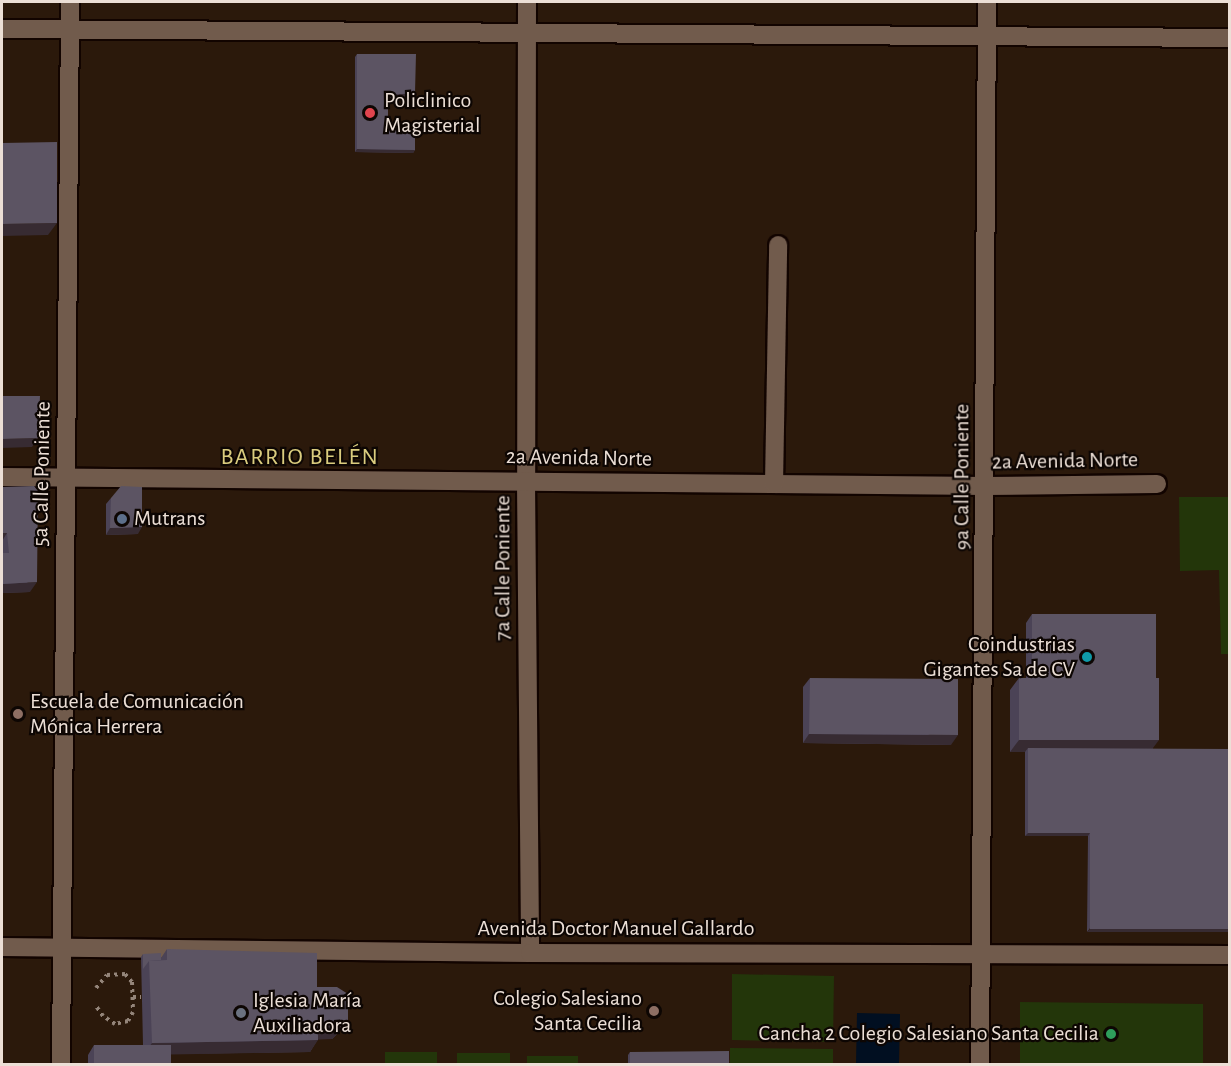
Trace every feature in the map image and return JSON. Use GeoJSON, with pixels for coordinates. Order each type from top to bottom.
{"type":"FeatureCollection","features":[{"type":"Feature","properties":{"kind":"street","name":"5a Calle Poniente"},"geometry":{"type":"LineString","coordinates":[[61,1065],[70,2]]}},
{"type":"Feature","properties":{"kind":"street","name":"7a Calle Poniente"},"geometry":{"type":"LineString","coordinates":[[527,2],[526,481],[530,954]]}},
{"type":"Feature","properties":{"kind":"street","name":"9a Calle Poniente"},"geometry":{"type":"LineString","coordinates":[[981,1065],[987,2]]}},
{"type":"Feature","properties":{"kind":"street"},"geometry":{"type":"LineString","coordinates":[[2,29],[527,35],[1230,38]]}},
{"type":"Feature","properties":{"kind":"street"},"geometry":{"type":"LineString","coordinates":[[774,484],[778,245]]}},
{"type":"Feature","properties":{"kind":"street","name":"2a Avenida Norte"},"geometry":{"type":"LineString","coordinates":[[2,477],[986,486],[1157,484]]}},
{"type":"Feature","properties":{"kind":"street","name":"Avenida Doctor Manuel Gallardo"},"geometry":{"type":"LineString","coordinates":[[2,947],[530,954],[1230,955]]}},
{"type":"Feature","properties":{"kind":"path"},"geometry":{"type":"LineString","coordinates":[[96,988],[106,975],[121,972],[132,982],[132,1018],[115,1024],[106,1019],[96,1006]]}},
{"type":"Feature","properties":{"kind":"path"},"geometry":{"type":"LineString","coordinates":[[133,997],[141,997]]}},
{"type":"Feature","properties":{"kind":"green space"},"geometry":{"type":"Polygon","coordinates":[[[1179,497],[1229,497],[1229,654],[1221,654],[1219,570],[1180,571],[1179,497]]]}},
{"type":"Feature","properties":{"kind":"green space"},"geometry":{"type":"Polygon","coordinates":[[[732,974],[834,976],[833,1042],[732,1040],[732,974]]]}},
{"type":"Feature","properties":{"kind":"green space","name":"Cancha 2 Colegio Salesiano Santa Cecilia"},"geometry":{"type":"Polygon","coordinates":[[[1020,1002],[1203,1004],[1203,1064],[1020,1064],[1020,1002]]]}},
{"type":"Feature","properties":{"kind":"green space"},"geometry":{"type":"Polygon","coordinates":[[[730,1048],[833,1049],[833,1064],[730,1064],[730,1048]]]}},
{"type":"Feature","properties":{"kind":"green space"},"geometry":{"type":"Polygon","coordinates":[[[385,1052],[437,1052],[437,1064],[385,1064],[385,1052]]]}},
{"type":"Feature","properties":{"kind":"green space"},"geometry":{"type":"Polygon","coordinates":[[[457,1053],[510,1053],[510,1064],[457,1064],[457,1053]]]}},
{"type":"Feature","properties":{"kind":"green space"},"geometry":{"type":"Polygon","coordinates":[[[527,1056],[578,1056],[578,1064],[527,1064],[527,1056]]]}},
{"type":"Feature","properties":{"kind":"water"},"geometry":{"type":"Polygon","coordinates":[[[857,1013],[900,1014],[899,1064],[856,1064],[857,1013]]]}},
{"type":"Feature","properties":{"kind":"building","name":"Policlinico Magisterial"},"geometry":{"type":"Polygon","coordinates":[[[357,54],[416,54],[415,93],[388,95],[388,125],[415,124],[415,150],[357,149],[357,54]]]}},
{"type":"Feature","properties":{"kind":"building"},"geometry":{"type":"Polygon","coordinates":[[[57,142],[57,223],[2,224],[2,143],[57,142]]]}},
{"type":"Feature","properties":{"kind":"building"},"geometry":{"type":"Polygon","coordinates":[[[2,396],[40,396],[38,438],[2,439],[2,396]]]}},
{"type":"Feature","properties":{"kind":"building"},"geometry":{"type":"Polygon","coordinates":[[[34,486],[38,491],[37,582],[2,584],[2,553],[9,553],[7,533],[2,533],[2,487],[34,486]]]}},
{"type":"Feature","properties":{"kind":"building","name":"Mutrans"},"geometry":{"type":"Polygon","coordinates":[[[121,486],[142,487],[142,527],[110,528],[111,498],[121,486]]]}},
{"type":"Feature","properties":{"kind":"building","name":"Coindustrias Gigantes Sa de CV"},"geometry":{"type":"Polygon","coordinates":[[[1032,614],[1156,614],[1156,678],[1032,678],[1032,614]]]}},
{"type":"Feature","properties":{"kind":"building"},"geometry":{"type":"Polygon","coordinates":[[[810,678],[958,679],[958,735],[809,734],[810,678]]]}},
{"type":"Feature","properties":{"kind":"building"},"geometry":{"type":"Polygon","coordinates":[[[1019,678],[1159,678],[1159,740],[1019,740],[1019,678]]]}},
{"type":"Feature","properties":{"kind":"building"},"geometry":{"type":"Polygon","coordinates":[[[1028,748],[1230,749],[1230,929],[1090,929],[1090,833],[1028,833],[1028,748]]]}},
{"type":"Feature","properties":{"kind":"building","name":"Iglesia María Auxiliadora"},"geometry":{"type":"Polygon","coordinates":[[[167,949],[317,953],[317,987],[337,987],[348,994],[348,1020],[340,1026],[318,1027],[318,1040],[152,1043],[149,961],[167,960],[167,949]]]}},
{"type":"Feature","properties":{"kind":"building"},"geometry":{"type":"Polygon","coordinates":[[[161,953],[161,960],[149,961],[143,969],[143,954],[161,953]]]}},
{"type":"Feature","properties":{"kind":"building"},"geometry":{"type":"Polygon","coordinates":[[[94,1045],[171,1045],[171,1065],[94,1065],[94,1045]]]}},
{"type":"Feature","properties":{"kind":"building"},"geometry":{"type":"Polygon","coordinates":[[[729,1051],[729,1065],[630,1065],[630,1052],[729,1051]]]}},
{"type":"Feature","properties":{"kind":"place","name":"Policlinico Magisterial"},"geometry":{"type":"Point","coordinates":[370,113]}},
{"type":"Feature","properties":{"kind":"place","name":"Mutrans"},"geometry":{"type":"Point","coordinates":[122,519]}},
{"type":"Feature","properties":{"kind":"place","name":"Coindustrias Gigantes Sa de CV"},"geometry":{"type":"Point","coordinates":[1087,657]}},
{"type":"Feature","properties":{"kind":"place","name":"Escuela de Comunicación Mónica Herrera"},"geometry":{"type":"Point","coordinates":[18,714]}},
{"type":"Feature","properties":{"kind":"place","name":"Colegio Salesiano Santa Cecilia"},"geometry":{"type":"Point","coordinates":[654,1011]}},
{"type":"Feature","properties":{"kind":"place","name":"Iglesia María Auxiliadora"},"geometry":{"type":"Point","coordinates":[241,1013]}},
{"type":"Feature","properties":{"kind":"place","name":"Cancha 2 Colegio Salesiano Santa Cecilia"},"geometry":{"type":"Point","coordinates":[1111,1034]}},
{"type":"Feature","properties":{"kind":"district","name":"BARRIO BELÉN"},"geometry":{"type":"Point","coordinates":[300,458]}}]}
